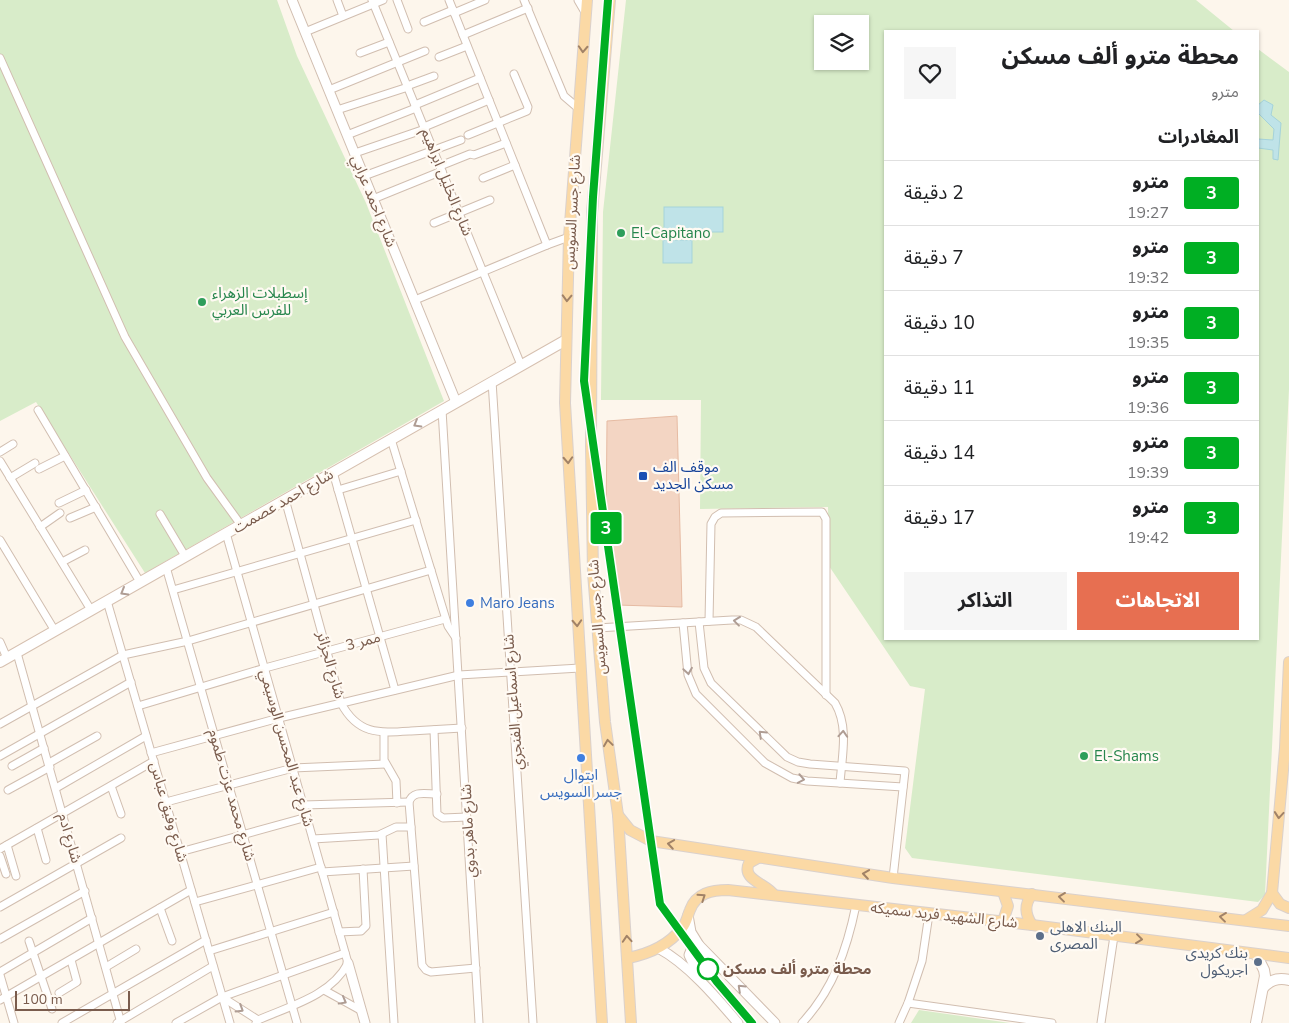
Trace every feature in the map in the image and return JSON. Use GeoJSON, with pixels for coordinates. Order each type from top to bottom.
{"type":"FeatureCollection","features":[{"type":"Feature","properties":{"kind":"main road","name":"شارع جسر السويس"},"geometry":{"type":"LineString","coordinates":[[587,0],[570,237],[565,403],[602,1023]]}},
{"type":"Feature","properties":{"kind":"main road","name":"شارع جسر السويس"},"geometry":{"type":"LineString","coordinates":[[610,0],[592,214],[591,445],[593,573],[605,722],[618,814],[631,1023]]}},
{"type":"Feature","properties":{"kind":"main road","name":"شارع احمد عصمت"},"geometry":{"type":"LineString","coordinates":[[3,660],[566,340]]}},
{"type":"Feature","properties":{"kind":"main road"},"geometry":{"type":"LineString","coordinates":[[1246,920],[1262,910],[1272,893],[1289,662]]}},
{"type":"Feature","properties":{"kind":"main road","name":"شارع الشهيد فريد سميكه"},"geometry":{"type":"LineString","coordinates":[[618,814],[630,830],[652,841],[894,878],[1289,926]]}},
{"type":"Feature","properties":{"kind":"main road"},"geometry":{"type":"LineString","coordinates":[[758,858],[749,862],[748,875],[769,888],[774,895]]}},
{"type":"Feature","properties":{"kind":"main road","name":"شارع الشهيد فريد سميكه"},"geometry":{"type":"LineString","coordinates":[[628,958],[658,948],[682,929],[696,900],[708,892],[728,890],[1003,921],[1289,958]]}},
{"type":"Feature","properties":{"kind":"main road"},"geometry":{"type":"LineString","coordinates":[[1003,892],[1008,906],[1003,921]]}},
{"type":"Feature","properties":{"kind":"main road"},"geometry":{"type":"LineString","coordinates":[[1272,893],[1280,904],[1289,908]]}},
{"type":"Feature","properties":{"kind":"main road"},"geometry":{"type":"LineString","coordinates":[[1032,894],[1027,901],[1026,910],[1032,925]]}},
{"type":"Feature","properties":{"kind":"main road"},"geometry":{"type":"LineString","coordinates":[[1256,954],[1264,970],[1263,988],[1256,1023]]}},
{"type":"Feature","properties":{"kind":"main road"},"geometry":{"type":"LineString","coordinates":[[1263,988],[1276,979],[1289,980]]}},
{"type":"Feature","properties":{"kind":"street","name":"شارع احمد عرابي"},"geometry":{"type":"LineString","coordinates":[[292,0],[456,402]]}},
{"type":"Feature","properties":{"kind":"street"},"geometry":{"type":"LineString","coordinates":[[337,0],[343,16]]}},
{"type":"Feature","properties":{"kind":"street"},"geometry":{"type":"LineString","coordinates":[[305,32],[373,2],[383,0]]}},
{"type":"Feature","properties":{"kind":"street"},"geometry":{"type":"LineString","coordinates":[[397,0],[408,29]]}},
{"type":"Feature","properties":{"kind":"street"},"geometry":{"type":"LineString","coordinates":[[449,0],[547,244]]}},
{"type":"Feature","properties":{"kind":"street"},"geometry":{"type":"LineString","coordinates":[[424,22],[485,0]]}},
{"type":"Feature","properties":{"kind":"street"},"geometry":{"type":"LineString","coordinates":[[524,0],[564,96],[578,108]]}},
{"type":"Feature","properties":{"kind":"street"},"geometry":{"type":"LineString","coordinates":[[579,0],[586,12]]}},
{"type":"Feature","properties":{"kind":"street","name":"شارع الخليل ابراهيم"},"geometry":{"type":"LineString","coordinates":[[373,2],[521,365]]}},
{"type":"Feature","properties":{"kind":"street"},"geometry":{"type":"LineString","coordinates":[[463,35],[528,8]]}},
{"type":"Feature","properties":{"kind":"street"},"geometry":{"type":"LineString","coordinates":[[360,53],[389,42]]}},
{"type":"Feature","properties":{"kind":"street"},"geometry":{"type":"LineString","coordinates":[[439,57],[467,46]]}},
{"type":"Feature","properties":{"kind":"street"},"geometry":{"type":"LineString","coordinates":[[329,90],[425,51]]}},
{"type":"Feature","properties":{"kind":"street"},"geometry":{"type":"LineString","coordinates":[[0,58],[125,337],[207,478],[241,525]]}},
{"type":"Feature","properties":{"kind":"street"},"geometry":{"type":"LineString","coordinates":[[468,135],[528,110],[514,74]]}},
{"type":"Feature","properties":{"kind":"street"},"geometry":{"type":"LineString","coordinates":[[337,110],[408,87],[434,76]]}},
{"type":"Feature","properties":{"kind":"street"},"geometry":{"type":"LineString","coordinates":[[347,134],[416,107],[480,78]]}},
{"type":"Feature","properties":{"kind":"street"},"geometry":{"type":"LineString","coordinates":[[355,153],[424,128],[489,100]]}},
{"type":"Feature","properties":{"kind":"street"},"geometry":{"type":"LineString","coordinates":[[364,176],[461,140]]}},
{"type":"Feature","properties":{"kind":"street"},"geometry":{"type":"LineString","coordinates":[[373,198],[470,154],[474,155],[506,143]]}},
{"type":"Feature","properties":{"kind":"street"},"geometry":{"type":"LineString","coordinates":[[483,178],[515,165]]}},
{"type":"Feature","properties":{"kind":"street"},"geometry":{"type":"LineString","coordinates":[[434,223],[490,200]]}},
{"type":"Feature","properties":{"kind":"street"},"geometry":{"type":"LineString","coordinates":[[414,300],[547,244],[570,237]]}},
{"type":"Feature","properties":{"kind":"street","name":"شارع اسماعيل الفنجري"},"geometry":{"type":"LineString","coordinates":[[492,381],[533,1023]]}},
{"type":"Feature","properties":{"kind":"street"},"geometry":{"type":"LineString","coordinates":[[38,410],[140,582]]}},
{"type":"Feature","properties":{"kind":"street","name":"شارع ماهر بدوي"},"geometry":{"type":"LineString","coordinates":[[442,410],[480,1023]]}},
{"type":"Feature","properties":{"kind":"street","name":"شارع ماهر بدوي"},"geometry":{"type":"LineString","coordinates":[[391,439],[446,619],[451,633],[456,638]]}},
{"type":"Feature","properties":{"kind":"street"},"geometry":{"type":"LineString","coordinates":[[0,452],[13,444]]}},
{"type":"Feature","properties":{"kind":"street"},"geometry":{"type":"LineString","coordinates":[[10,478],[65,456]]}},
{"type":"Feature","properties":{"kind":"street"},"geometry":{"type":"LineString","coordinates":[[0,461],[91,610]]}},
{"type":"Feature","properties":{"kind":"street"},"geometry":{"type":"LineString","coordinates":[[333,472],[395,690]]}},
{"type":"Feature","properties":{"kind":"street"},"geometry":{"type":"LineString","coordinates":[[338,490],[401,472]]}},
{"type":"Feature","properties":{"kind":"street"},"geometry":{"type":"LineString","coordinates":[[59,503],[86,490]]}},
{"type":"Feature","properties":{"kind":"street","name":"شارع الجزائر"},"geometry":{"type":"LineString","coordinates":[[285,500],[341,703],[348,715],[366,729],[384,733],[462,728]]}},
{"type":"Feature","properties":{"kind":"street"},"geometry":{"type":"LineString","coordinates":[[70,518],[96,507]]}},
{"type":"Feature","properties":{"kind":"street"},"geometry":{"type":"LineString","coordinates":[[709,621],[712,524],[715,517],[721,513],[822,512],[826,519],[826,695]]}},
{"type":"Feature","properties":{"kind":"street"},"geometry":{"type":"LineString","coordinates":[[40,526],[60,513]]}},
{"type":"Feature","properties":{"kind":"street"},"geometry":{"type":"LineString","coordinates":[[160,514],[185,556]]}},
{"type":"Feature","properties":{"kind":"street"},"geometry":{"type":"LineString","coordinates":[[173,590],[416,520]]}},
{"type":"Feature","properties":{"kind":"street","name":"شارع عبد المحسن الوسيمي"},"geometry":{"type":"LineString","coordinates":[[226,533],[365,1023]]}},
{"type":"Feature","properties":{"kind":"street"},"geometry":{"type":"LineString","coordinates":[[0,540],[55,631]]}},
{"type":"Feature","properties":{"kind":"street"},"geometry":{"type":"LineString","coordinates":[[62,562],[85,550]]}},
{"type":"Feature","properties":{"kind":"street","name":"شارع محمد عزت طموم"},"geometry":{"type":"LineString","coordinates":[[166,567],[297,1023]]}},
{"type":"Feature","properties":{"kind":"street"},"geometry":{"type":"LineString","coordinates":[[0,724],[123,655],[188,641],[431,570]]}},
{"type":"Feature","properties":{"kind":"street","name":"شارع وفيق عباس"},"geometry":{"type":"LineString","coordinates":[[107,601],[230,1023]]}},
{"type":"Feature","properties":{"kind":"street","name":"ممر 3"},"geometry":{"type":"LineString","coordinates":[[138,706],[265,668],[446,619]]}},
{"type":"Feature","properties":{"kind":"street"},"geometry":{"type":"LineString","coordinates":[[597,628],[741,620],[756,627],[835,703],[844,725],[840,783]]}},
{"type":"Feature","properties":{"kind":"street"},"geometry":{"type":"LineString","coordinates":[[700,622],[706,676],[716,690],[787,757],[804,763],[905,771],[894,878]]}},
{"type":"Feature","properties":{"kind":"street"},"geometry":{"type":"LineString","coordinates":[[682,623],[688,675],[691,685],[703,702],[765,763],[778,772],[807,781],[904,787]]}},
{"type":"Feature","properties":{"kind":"street"},"geometry":{"type":"LineString","coordinates":[[0,642],[3,660]]}},
{"type":"Feature","properties":{"kind":"street","name":"شارع ادم"},"geometry":{"type":"LineString","coordinates":[[17,652],[100,943],[120,1022]]}},
{"type":"Feature","properties":{"kind":"street"},"geometry":{"type":"LineString","coordinates":[[2,849],[111,786],[153,757],[215,736],[279,718],[458,675],[580,668]]}},
{"type":"Feature","properties":{"kind":"street"},"geometry":{"type":"LineString","coordinates":[[0,756],[131,682]]}},
{"type":"Feature","properties":{"kind":"street"},"geometry":{"type":"LineString","coordinates":[[434,730],[437,814],[440,817],[467,817]]}},
{"type":"Feature","properties":{"kind":"street"},"geometry":{"type":"LineString","coordinates":[[384,733],[386,764],[396,781],[398,803]]}},
{"type":"Feature","properties":{"kind":"street"},"geometry":{"type":"LineString","coordinates":[[8,790],[98,736]]}},
{"type":"Feature","properties":{"kind":"street"},"geometry":{"type":"LineString","coordinates":[[56,788],[146,736]]}},
{"type":"Feature","properties":{"kind":"street"},"geometry":{"type":"LineString","coordinates":[[12,766],[44,748]]}},
{"type":"Feature","properties":{"kind":"street"},"geometry":{"type":"LineString","coordinates":[[166,802],[293,768],[386,764]]}},
{"type":"Feature","properties":{"kind":"street"},"geometry":{"type":"LineString","coordinates":[[111,786],[121,814]]}},
{"type":"Feature","properties":{"kind":"street"},"geometry":{"type":"LineString","coordinates":[[436,794],[415,794],[411,797],[410,802],[424,967],[431,972],[476,968]]}},
{"type":"Feature","properties":{"kind":"street"},"geometry":{"type":"LineString","coordinates":[[303,805],[410,802]]}},
{"type":"Feature","properties":{"kind":"street"},"geometry":{"type":"LineString","coordinates":[[180,852],[307,816]]}},
{"type":"Feature","properties":{"kind":"street"},"geometry":{"type":"LineString","coordinates":[[313,840],[382,834],[396,827],[411,827]]}},
{"type":"Feature","properties":{"kind":"street"},"geometry":{"type":"LineString","coordinates":[[37,828],[46,860]]}},
{"type":"Feature","properties":{"kind":"street"},"geometry":{"type":"LineString","coordinates":[[382,834],[394,1023]]}},
{"type":"Feature","properties":{"kind":"street"},"geometry":{"type":"LineString","coordinates":[[0,907],[121,838]]}},
{"type":"Feature","properties":{"kind":"street"},"geometry":{"type":"LineString","coordinates":[[2,849],[6,874]]}},
{"type":"Feature","properties":{"kind":"street"},"geometry":{"type":"LineString","coordinates":[[2,849],[16,876]]}},
{"type":"Feature","properties":{"kind":"street"},"geometry":{"type":"LineString","coordinates":[[195,902],[322,869],[362,870],[414,866]]}},
{"type":"Feature","properties":{"kind":"street"},"geometry":{"type":"LineString","coordinates":[[340,932],[360,931],[366,926],[362,870]]}},
{"type":"Feature","properties":{"kind":"street"},"geometry":{"type":"LineString","coordinates":[[3,998],[191,890]]}},
{"type":"Feature","properties":{"kind":"street"},"geometry":{"type":"LineString","coordinates":[[0,939],[85,891]]}},
{"type":"Feature","properties":{"kind":"street"},"geometry":{"type":"LineString","coordinates":[[802,1023],[826,992],[840,965],[850,937],[856,905]]}},
{"type":"Feature","properties":{"kind":"street"},"geometry":{"type":"LineString","coordinates":[[160,908],[172,941]]}},
{"type":"Feature","properties":{"kind":"street"},"geometry":{"type":"LineString","coordinates":[[209,951],[334,912]]}},
{"type":"Feature","properties":{"kind":"street"},"geometry":{"type":"LineString","coordinates":[[898,1023],[908,1003],[922,961],[929,914]]}},
{"type":"Feature","properties":{"kind":"street"},"geometry":{"type":"LineString","coordinates":[[688,915],[691,932],[699,945],[775,1023]]}},
{"type":"Feature","properties":{"kind":"street"},"geometry":{"type":"LineString","coordinates":[[14,1023],[3,998],[0,973],[92,918]]}},
{"type":"Feature","properties":{"kind":"street"},"geometry":{"type":"LineString","coordinates":[[1100,1023],[1114,936]]}},
{"type":"Feature","properties":{"kind":"street"},"geometry":{"type":"LineString","coordinates":[[62,1023],[206,940]]}},
{"type":"Feature","properties":{"kind":"street"},"geometry":{"type":"LineString","coordinates":[[29,941],[52,1009]]}},
{"type":"Feature","properties":{"kind":"street"},"geometry":{"type":"LineString","coordinates":[[699,945],[692,948],[689,955],[705,986]]}},
{"type":"Feature","properties":{"kind":"street"},"geometry":{"type":"LineString","coordinates":[[658,948],[677,961],[705,986],[738,1023]]}},
{"type":"Feature","properties":{"kind":"street"},"geometry":{"type":"LineString","coordinates":[[106,967],[136,949]]}},
{"type":"Feature","properties":{"kind":"street"},"geometry":{"type":"LineString","coordinates":[[176,1023],[222,998],[345,953]]}},
{"type":"Feature","properties":{"kind":"street"},"geometry":{"type":"LineString","coordinates":[[59,993],[77,983],[71,960]]}},
{"type":"Feature","properties":{"kind":"street"},"geometry":{"type":"LineString","coordinates":[[222,998],[257,1021],[324,990],[334,983],[348,963]]}},
{"type":"Feature","properties":{"kind":"street"},"geometry":{"type":"LineString","coordinates":[[120,1022],[213,966]]}},
{"type":"Feature","properties":{"kind":"street"},"geometry":{"type":"LineString","coordinates":[[324,990],[362,1011]]}},
{"type":"Feature","properties":{"kind":"street"},"geometry":{"type":"LineString","coordinates":[[908,1003],[1052,1023]]}},
{"type":"Feature","properties":{"kind":"green space","name":"إسطبلات الزهراء للفرس العربي"},"geometry":{"type":"Polygon","coordinates":[[[0,0],[277,0],[297,56],[366,203],[444,401],[145,573],[36,402],[0,421],[0,0]]]}},
{"type":"Feature","properties":{"kind":"green space"},"geometry":{"type":"Polygon","coordinates":[[[626,0],[1196,0],[1233,30],[884,30],[884,640],[1259,640],[1259,50],[1289,72],[1289,389],[1265,895],[1258,902],[912,858],[905,848],[925,689],[910,686],[829,566],[828,507],[700,509],[701,400],[601,400],[603,212],[626,0]]]}},
{"type":"Feature","properties":{"kind":"green space"},"geometry":{"type":"Polygon","coordinates":[[[919,1010],[1010,1023],[911,1023],[919,1010]]]}},
{"type":"Feature","properties":{"kind":"water"},"geometry":{"type":"Polygon","coordinates":[[[1264,100],[1273,105],[1271,115],[1281,123],[1278,160],[1273,159],[1273,150],[1259,148],[1259,139],[1273,140],[1274,129],[1259,114],[1259,104],[1264,100]]]}},
{"type":"Feature","properties":{"kind":"water"},"geometry":{"type":"Polygon","coordinates":[[[664,207],[723,207],[723,232],[664,232],[664,207]]]}},
{"type":"Feature","properties":{"kind":"water"},"geometry":{"type":"Polygon","coordinates":[[[663,240],[692,240],[692,263],[663,263],[663,240]]]}},
{"type":"Feature","properties":{"kind":"building","name":"موقف الف مسكن الجديد"},"geometry":{"type":"Polygon","coordinates":[[[677,416],[682,607],[617,605],[606,530],[607,421],[677,416]]]}},
{"type":"Feature","properties":{"kind":"metro line","name":"3"},"geometry":{"type":"LineString","coordinates":[[608,0],[593,197],[584,381],[660,904],[717,982],[752,1023]]}},
{"type":"Feature","properties":{"kind":"place","name":"El-Capitano"},"geometry":{"type":"Point","coordinates":[621,233]}},
{"type":"Feature","properties":{"kind":"place","name":"إسطبلات الزهراء للفرس العربي"},"geometry":{"type":"Point","coordinates":[202,302]}},
{"type":"Feature","properties":{"kind":"place","name":"موقف الف مسكن الجديد"},"geometry":{"type":"Point","coordinates":[643,476]}},
{"type":"Feature","properties":{"kind":"place","name":"Maro Jeans"},"geometry":{"type":"Point","coordinates":[470,603]}},
{"type":"Feature","properties":{"kind":"place","name":"El-Shams"},"geometry":{"type":"Point","coordinates":[1084,756]}},
{"type":"Feature","properties":{"kind":"place","name":"ابتوال جسر السويس"},"geometry":{"type":"Point","coordinates":[581,758]}},
{"type":"Feature","properties":{"kind":"place","name":"البنك الاهلى المصرى"},"geometry":{"type":"Point","coordinates":[1040,936]}},
{"type":"Feature","properties":{"kind":"place","name":"بنك كريدى اجريكول"},"geometry":{"type":"Point","coordinates":[1258,962]}},
{"type":"Feature","properties":{"kind":"place","name":"محطة مترو ألف مسكن"},"geometry":{"type":"Point","coordinates":[708,969]}}]}
